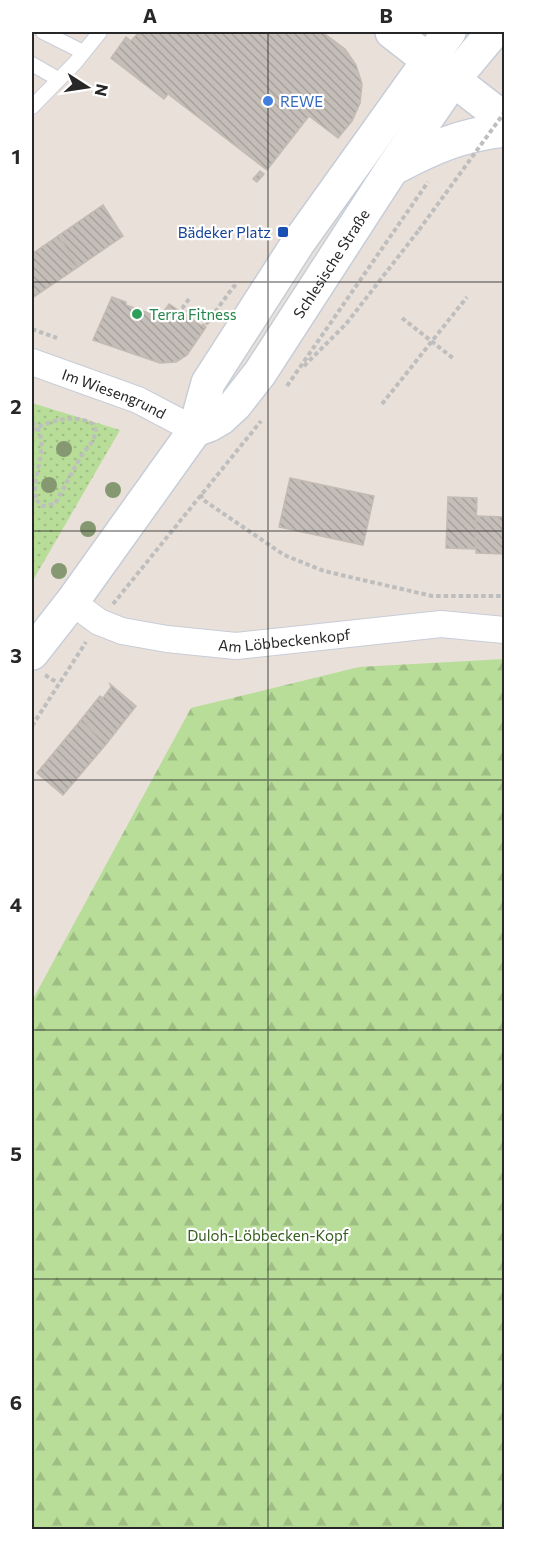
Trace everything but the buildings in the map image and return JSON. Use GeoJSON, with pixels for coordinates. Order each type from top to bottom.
{"type":"FeatureCollection","features":[{"type":"Feature","properties":{"kind":"main road"},"geometry":{"type":"LineString","coordinates":[[392,32],[504,119]]}},
{"type":"Feature","properties":{"kind":"main road"},"geometry":{"type":"LineString","coordinates":[[32,653],[72,602],[195,429],[208,383],[298,243],[449,32]]}},
{"type":"Feature","properties":{"kind":"main road","name":"Schlesische Straße"},"geometry":{"type":"LineString","coordinates":[[195,429],[209,426],[221,418],[235,405],[260,373],[453,80],[493,32]]}},
{"type":"Feature","properties":{"kind":"main road"},"geometry":{"type":"LineString","coordinates":[[392,170],[432,148],[458,138],[482,132],[494,142]]}},
{"type":"Feature","properties":{"kind":"street","name":"Im Wiesengrund"},"geometry":{"type":"LineString","coordinates":[[32,362],[138,400],[195,429]]}},
{"type":"Feature","properties":{"kind":"street","name":"Am Löbbeckenkopf"},"geometry":{"type":"LineString","coordinates":[[72,602],[99,622],[122,631],[167,639],[236,646],[441,624],[504,630]]}},
{"type":"Feature","properties":{"kind":"lane"},"geometry":{"type":"LineString","coordinates":[[43,32],[83,52]]}},
{"type":"Feature","properties":{"kind":"lane"},"geometry":{"type":"LineString","coordinates":[[32,107],[100,32]]}},
{"type":"Feature","properties":{"kind":"lane"},"geometry":{"type":"LineString","coordinates":[[32,64],[58,79]]}},
{"type":"Feature","properties":{"kind":"path"},"geometry":{"type":"LineString","coordinates":[[429,182],[297,373],[346,324],[419,230],[504,113]]}},
{"type":"Feature","properties":{"kind":"path"},"geometry":{"type":"LineString","coordinates":[[467,156],[494,142]]}},
{"type":"Feature","properties":{"kind":"path"},"geometry":{"type":"LineString","coordinates":[[189,299],[183,307],[207,323],[234,286],[240,291]]}},
{"type":"Feature","properties":{"kind":"path"},"geometry":{"type":"LineString","coordinates":[[382,404],[467,297]]}},
{"type":"Feature","properties":{"kind":"path"},"geometry":{"type":"LineString","coordinates":[[402,318],[454,359]]}},
{"type":"Feature","properties":{"kind":"path"},"geometry":{"type":"LineString","coordinates":[[32,329],[57,338]]}},
{"type":"Feature","properties":{"kind":"path"},"geometry":{"type":"LineString","coordinates":[[32,430],[54,421],[77,417],[93,424],[96,431],[93,441],[81,456],[55,504],[42,506],[32,495]]}},
{"type":"Feature","properties":{"kind":"path"},"geometry":{"type":"LineString","coordinates":[[32,422],[37,427],[41,443],[34,492],[36,500]]}},
{"type":"Feature","properties":{"kind":"path"},"geometry":{"type":"LineString","coordinates":[[32,726],[99,622],[248,437]]}},
{"type":"Feature","properties":{"kind":"path"},"geometry":{"type":"LineString","coordinates":[[200,494],[202,499],[284,555],[324,571],[432,596],[504,596]]}},
{"type":"Feature","properties":{"kind":"green space"},"geometry":{"type":"Polygon","coordinates":[[[32,403],[120,430],[32,582],[32,403]]]}},
{"type":"Feature","properties":{"kind":"green space","name":"Duloh-Löbbecken-Kopf"},"geometry":{"type":"Polygon","coordinates":[[[504,659],[504,1529],[32,1529],[32,1001],[191,708],[359,667],[504,659]]]}},
{"type":"Feature","properties":{"kind":"place","name":"REWE"},"geometry":{"type":"Point","coordinates":[268,101]}},
{"type":"Feature","properties":{"kind":"place","name":"Bädeker Platz"},"geometry":{"type":"Point","coordinates":[283,232]}},
{"type":"Feature","properties":{"kind":"place","name":"Terra Fitness"},"geometry":{"type":"Point","coordinates":[137,314]}}]}
